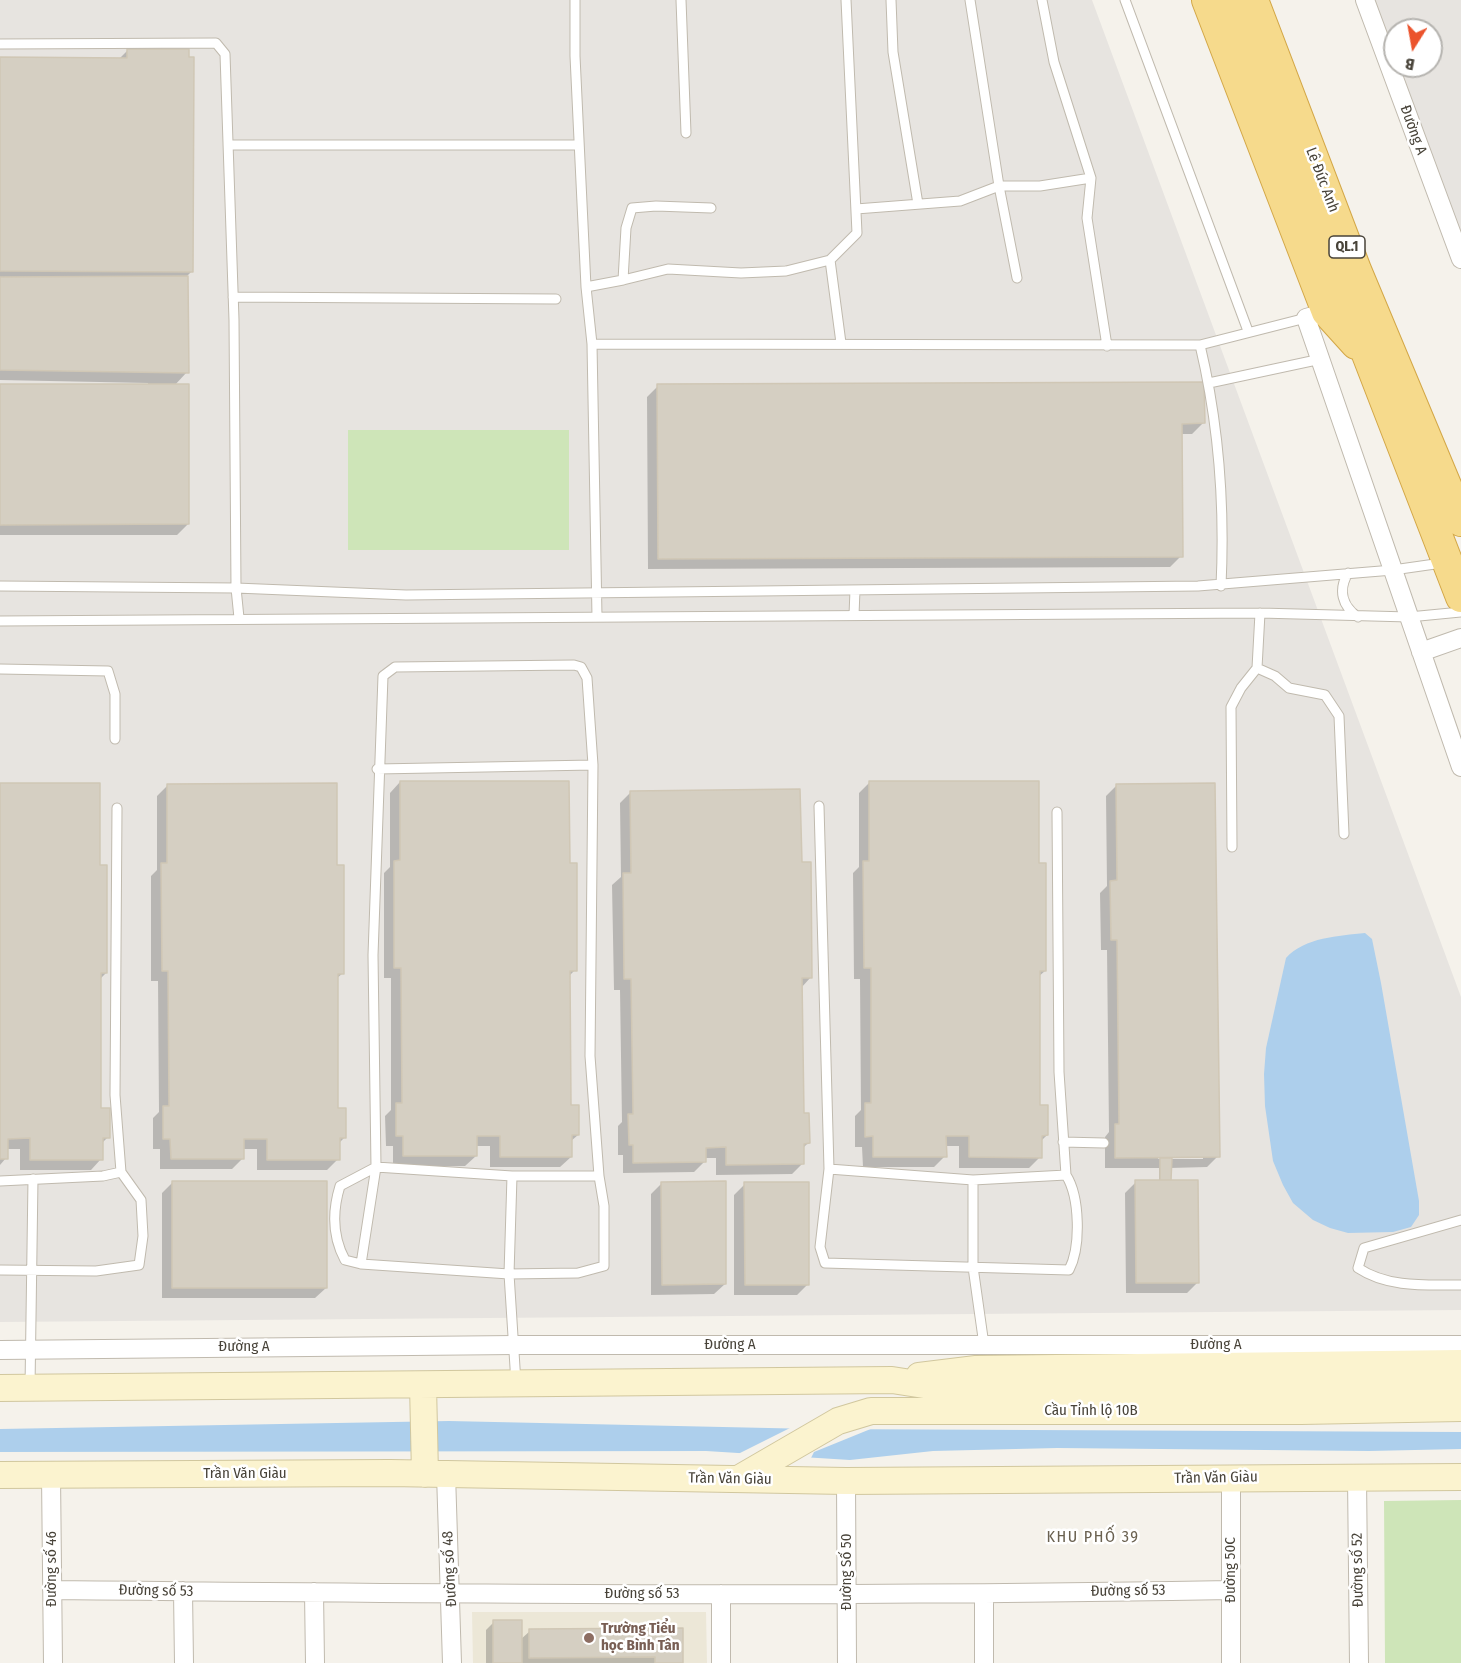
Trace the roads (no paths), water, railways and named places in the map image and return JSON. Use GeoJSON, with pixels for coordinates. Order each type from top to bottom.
{"type":"FeatureCollection","features":[{"type":"Feature","properties":{"kind":"highway","name":"Lê Đức Anh"},"geometry":{"type":"LineString","coordinates":[[1207,0],[1316,315],[1367,352]]}},
{"type":"Feature","properties":{"kind":"highway","name":"Lê Đức Anh"},"geometry":{"type":"LineString","coordinates":[[1230,0],[1461,597]]}},
{"type":"Feature","properties":{"kind":"highway","name":"Lê Đức Anh"},"geometry":{"type":"LineString","coordinates":[[1254,0],[1356,270],[1461,521]]}},
{"type":"Feature","properties":{"kind":"highway","name":"Lê Đức Anh"},"geometry":{"type":"LineString","coordinates":[[1274,0],[1386,295],[1451,454],[1453,465],[1449,491]]}},
{"type":"Feature","properties":{"kind":"highway"},"geometry":{"type":"LineString","coordinates":[[1316,315],[1335,275]]}},
{"type":"Feature","properties":{"kind":"main road"},"geometry":{"type":"LineString","coordinates":[[0,1389],[897,1380],[976,1369],[1461,1363]]}},
{"type":"Feature","properties":{"kind":"main road","name":"Cầu Tỉnh lộ 10B"},"geometry":{"type":"LineString","coordinates":[[897,1380],[975,1393],[1461,1387]]}},
{"type":"Feature","properties":{"kind":"main road"},"geometry":{"type":"LineString","coordinates":[[423,1385],[435,1474]]}},
{"type":"Feature","properties":{"kind":"main road","name":"Cầu Tỉnh lộ 10B"},"geometry":{"type":"LineString","coordinates":[[738,1479],[838,1421],[871,1411],[1302,1411],[1461,1408]]}},
{"type":"Feature","properties":{"kind":"main road","name":"Trần Văn Giàu"},"geometry":{"type":"LineString","coordinates":[[0,1475],[435,1474],[846,1481],[1461,1478]]}},
{"type":"Feature","properties":{"kind":"street","name":"Đường A"},"geometry":{"type":"LineString","coordinates":[[1365,0],[1461,259]]}},
{"type":"Feature","properties":{"kind":"street"},"geometry":{"type":"LineString","coordinates":[[1316,315],[1321,359],[1461,767]]}},
{"type":"Feature","properties":{"kind":"street"},"geometry":{"type":"LineString","coordinates":[[1421,652],[1461,638]]}},
{"type":"Feature","properties":{"kind":"street","name":"Đường A"},"geometry":{"type":"LineString","coordinates":[[0,1350],[515,1345],[1461,1345]]}},
{"type":"Feature","properties":{"kind":"street","name":"Đường số 48"},"geometry":{"type":"LineString","coordinates":[[435,1474],[452,1594],[452,1663]]}},
{"type":"Feature","properties":{"kind":"street","name":"Đường số 46"},"geometry":{"type":"LineString","coordinates":[[51,1475],[53,1663]]}},
{"type":"Feature","properties":{"kind":"street","name":"Đường số 52"},"geometry":{"type":"LineString","coordinates":[[1358,1477],[1359,1663]]}},
{"type":"Feature","properties":{"kind":"street","name":"Đường 50C"},"geometry":{"type":"LineString","coordinates":[[1230,1478],[1231,1663]]}},
{"type":"Feature","properties":{"kind":"street","name":"Đường Số 50"},"geometry":{"type":"LineString","coordinates":[[846,1481],[847,1663]]}},
{"type":"Feature","properties":{"kind":"street","name":"Đường số 53"},"geometry":{"type":"LineString","coordinates":[[52,1590],[452,1594],[984,1594],[1231,1590]]}},
{"type":"Feature","properties":{"kind":"street"},"geometry":{"type":"LineString","coordinates":[[183,1591],[184,1663]]}},
{"type":"Feature","properties":{"kind":"street"},"geometry":{"type":"LineString","coordinates":[[314,1592],[315,1663]]}},
{"type":"Feature","properties":{"kind":"street"},"geometry":{"type":"LineString","coordinates":[[721,1594],[721,1663]]}},
{"type":"Feature","properties":{"kind":"street"},"geometry":{"type":"LineString","coordinates":[[984,1594],[984,1663]]}},
{"type":"Feature","properties":{"kind":"lane"},"geometry":{"type":"LineString","coordinates":[[575,0],[586,287],[592,344],[597,616]]}},
{"type":"Feature","properties":{"kind":"lane"},"geometry":{"type":"LineString","coordinates":[[681,0],[686,133]]}},
{"type":"Feature","properties":{"kind":"lane"},"geometry":{"type":"LineString","coordinates":[[586,287],[668,269],[741,273],[786,271],[830,260],[857,233],[846,0]]}},
{"type":"Feature","properties":{"kind":"lane"},"geometry":{"type":"LineString","coordinates":[[891,0],[893,52],[918,204]]}},
{"type":"Feature","properties":{"kind":"lane"},"geometry":{"type":"LineString","coordinates":[[970,0],[999,186],[1017,278]]}},
{"type":"Feature","properties":{"kind":"lane"},"geometry":{"type":"LineString","coordinates":[[1042,0],[1054,62],[1091,178],[1088,218],[1107,346]]}},
{"type":"Feature","properties":{"kind":"lane"},"geometry":{"type":"LineString","coordinates":[[1125,0],[1248,331]]}},
{"type":"Feature","properties":{"kind":"lane"},"geometry":{"type":"LineString","coordinates":[[0,44],[216,44],[225,54],[233,297],[236,588],[239,618]]}},
{"type":"Feature","properties":{"kind":"lane"},"geometry":{"type":"LineString","coordinates":[[228,145],[579,145]]}},
{"type":"Feature","properties":{"kind":"lane"},"geometry":{"type":"LineString","coordinates":[[856,209],[960,201],[999,186],[1040,186],[1091,178]]}},
{"type":"Feature","properties":{"kind":"lane"},"geometry":{"type":"LineString","coordinates":[[623,280],[626,228],[632,208],[656,206],[711,208]]}},
{"type":"Feature","properties":{"kind":"lane"},"geometry":{"type":"LineString","coordinates":[[830,260],[841,342]]}},
{"type":"Feature","properties":{"kind":"lane"},"geometry":{"type":"LineString","coordinates":[[233,297],[556,299]]}},
{"type":"Feature","properties":{"kind":"lane"},"geometry":{"type":"LineString","coordinates":[[592,344],[841,342],[1200,345],[1316,315]]}},
{"type":"Feature","properties":{"kind":"lane"},"geometry":{"type":"LineString","coordinates":[[1200,345],[1209,383],[1224,515],[1221,586]]}},
{"type":"Feature","properties":{"kind":"lane"},"geometry":{"type":"LineString","coordinates":[[1209,383],[1321,359]]}},
{"type":"Feature","properties":{"kind":"lane"},"geometry":{"type":"LineString","coordinates":[[0,586],[236,588],[406,595],[1221,586],[1393,570],[1448,562]]}},
{"type":"Feature","properties":{"kind":"lane"},"geometry":{"type":"LineString","coordinates":[[1348,573],[1342,585],[1342,597],[1348,609],[1358,617]]}},
{"type":"Feature","properties":{"kind":"lane"},"geometry":{"type":"LineString","coordinates":[[854,615],[855,590]]}},
{"type":"Feature","properties":{"kind":"lane"},"geometry":{"type":"LineString","coordinates":[[0,621],[1260,612],[1409,617],[1461,612]]}},
{"type":"Feature","properties":{"kind":"lane"},"geometry":{"type":"LineString","coordinates":[[1233,847],[1231,707],[1241,688],[1257,668],[1260,612]]}},
{"type":"Feature","properties":{"kind":"lane"},"geometry":{"type":"LineString","coordinates":[[361,1264],[376,1167],[373,955],[380,686],[382,676],[395,667],[574,665],[581,668],[588,688],[593,765],[590,1056],[599,1176],[604,1206],[604,1266],[578,1273],[509,1274],[361,1264],[345,1260],[338,1247],[334,1228],[334,1203],[340,1186],[376,1167],[512,1176],[599,1176]]}},
{"type":"Feature","properties":{"kind":"lane"},"geometry":{"type":"LineString","coordinates":[[1257,668],[1275,676],[1289,688],[1324,695],[1340,716],[1344,834]]}},
{"type":"Feature","properties":{"kind":"lane"},"geometry":{"type":"LineString","coordinates":[[0,669],[108,671],[115,694],[115,739]]}},
{"type":"Feature","properties":{"kind":"lane"},"geometry":{"type":"LineString","coordinates":[[377,769],[593,765]]}},
{"type":"Feature","properties":{"kind":"lane"},"geometry":{"type":"LineString","coordinates":[[819,806],[829,1169],[820,1247],[825,1263],[1069,1270],[1077,1256],[1075,1189],[1066,1175],[1059,1072],[1057,813]]}},
{"type":"Feature","properties":{"kind":"lane"},"geometry":{"type":"LineString","coordinates":[[0,1270],[96,1271],[139,1265],[144,1236],[141,1200],[121,1172],[116,1095],[117,808]]}},
{"type":"Feature","properties":{"kind":"lane"},"geometry":{"type":"LineString","coordinates":[[1063,1142],[1104,1143]]}},
{"type":"Feature","properties":{"kind":"lane"},"geometry":{"type":"LineString","coordinates":[[829,1169],[973,1179],[1066,1175]]}},
{"type":"Feature","properties":{"kind":"lane"},"geometry":{"type":"LineString","coordinates":[[0,1181],[103,1176],[121,1172]]}},
{"type":"Feature","properties":{"kind":"lane"},"geometry":{"type":"LineString","coordinates":[[512,1176],[509,1274],[516,1383]]}},
{"type":"Feature","properties":{"kind":"lane"},"geometry":{"type":"LineString","coordinates":[[30,1388],[33,1179]]}},
{"type":"Feature","properties":{"kind":"lane"},"geometry":{"type":"LineString","coordinates":[[973,1179],[973,1267],[984,1345]]}},
{"type":"Feature","properties":{"kind":"lane"},"geometry":{"type":"LineString","coordinates":[[1461,1220],[1364,1248],[1358,1268],[1376,1280],[1413,1285],[1461,1285]]}},
{"type":"Feature","properties":{"kind":"water"},"geometry":{"type":"Polygon","coordinates":[[[1365,933],[1372,939],[1381,983],[1419,1201],[1419,1215],[1411,1227],[1393,1232],[1348,1233],[1313,1220],[1293,1203],[1283,1185],[1273,1161],[1265,1106],[1264,1074],[1266,1048],[1286,958],[1312,942],[1365,933]]]}},
{"type":"Feature","properties":{"kind":"water"},"geometry":{"type":"Polygon","coordinates":[[[449,1421],[814,1429],[1461,1432],[1461,1449],[1369,1451],[1057,1448],[933,1451],[850,1460],[706,1451],[0,1452],[0,1429],[449,1421]]]}},
{"type":"Feature","properties":{"kind":"place","name":"Trường Tiểu học Bình Tân"},"geometry":{"type":"Point","coordinates":[589,1638]}},
{"type":"Feature","properties":{"kind":"district","name":"KHU PHỐ 39"},"geometry":{"type":"Point","coordinates":[1093,1538]}}]}
